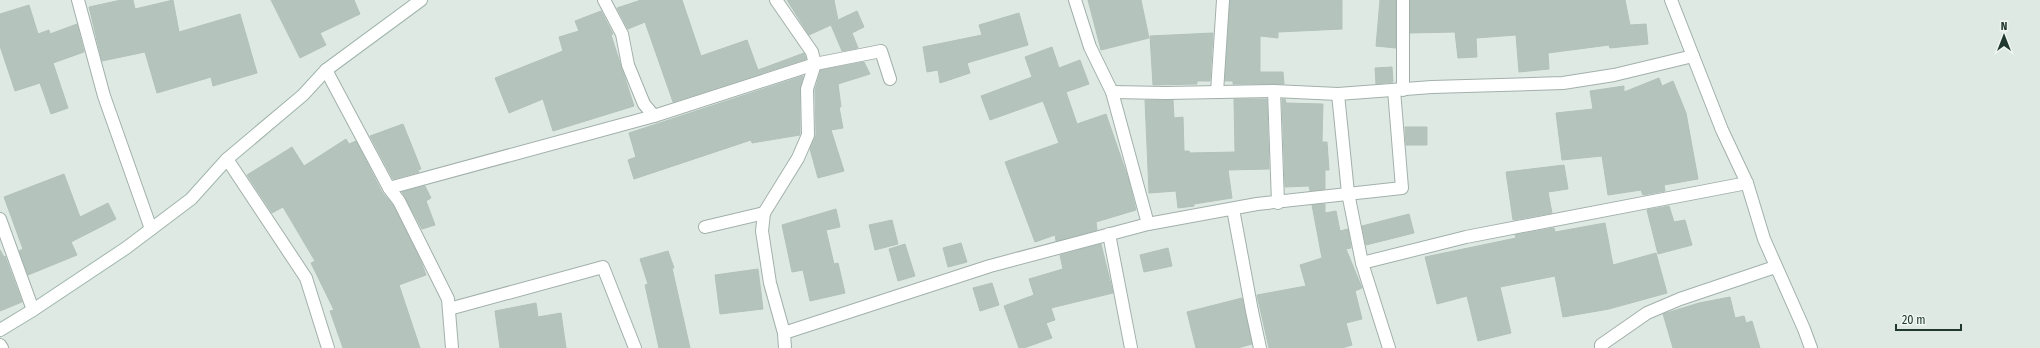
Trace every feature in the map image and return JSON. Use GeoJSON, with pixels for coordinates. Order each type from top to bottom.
{"type":"FeatureCollection","features":[{"type":"Feature","properties":{"kind":"street"},"geometry":{"type":"LineString","coordinates":[[78,0],[104,96],[151,229]]}},
{"type":"Feature","properties":{"kind":"street"},"geometry":{"type":"LineString","coordinates":[[0,330],[33,310],[151,229],[191,199],[227,159],[303,95],[326,70],[421,0]]}},
{"type":"Feature","properties":{"kind":"street"},"geometry":{"type":"LineString","coordinates":[[604,0],[622,34],[628,65],[644,104],[654,116]]}},
{"type":"Feature","properties":{"kind":"street"},"geometry":{"type":"LineString","coordinates":[[776,0],[812,52],[815,64],[807,89],[808,135],[798,158],[764,213],[762,231],[770,283],[784,332],[785,348]]}},
{"type":"Feature","properties":{"kind":"street"},"geometry":{"type":"LineString","coordinates":[[1075,0],[1090,47],[1112,92],[1148,224]]}},
{"type":"Feature","properties":{"kind":"street"},"geometry":{"type":"LineString","coordinates":[[1217,92],[1223,0]]}},
{"type":"Feature","properties":{"kind":"street"},"geometry":{"type":"LineString","coordinates":[[784,332],[990,266],[1148,224],[1233,209],[1322,198],[1348,193],[1402,188],[1398,90],[1403,0]]}},
{"type":"Feature","properties":{"kind":"street"},"geometry":{"type":"LineString","coordinates":[[1672,0],[1722,130],[1747,183],[1764,239],[1775,267],[1804,329],[1811,348]]}},
{"type":"Feature","properties":{"kind":"street"},"geometry":{"type":"LineString","coordinates":[[390,188],[654,116],[815,64],[881,51],[890,79]]}},
{"type":"Feature","properties":{"kind":"street"},"geometry":{"type":"LineString","coordinates":[[1112,92],[1274,91],[1338,94],[1563,83],[1614,75],[1693,56]]}},
{"type":"Feature","properties":{"kind":"street"},"geometry":{"type":"LineString","coordinates":[[326,70],[390,188],[399,201],[448,299],[452,348]]}},
{"type":"Feature","properties":{"kind":"street"},"geometry":{"type":"LineString","coordinates":[[1274,91],[1278,203]]}},
{"type":"Feature","properties":{"kind":"street"},"geometry":{"type":"LineString","coordinates":[[1338,94],[1348,193],[1362,263],[1390,348]]}},
{"type":"Feature","properties":{"kind":"street"},"geometry":{"type":"LineString","coordinates":[[227,159],[306,278],[328,348]]}},
{"type":"Feature","properties":{"kind":"street"},"geometry":{"type":"LineString","coordinates":[[1362,263],[1466,237],[1747,183]]}},
{"type":"Feature","properties":{"kind":"street"},"geometry":{"type":"LineString","coordinates":[[1233,209],[1260,348]]}},
{"type":"Feature","properties":{"kind":"street"},"geometry":{"type":"LineString","coordinates":[[705,228],[764,213]]}},
{"type":"Feature","properties":{"kind":"street"},"geometry":{"type":"LineString","coordinates":[[0,219],[33,310]]}},
{"type":"Feature","properties":{"kind":"street"},"geometry":{"type":"LineString","coordinates":[[1109,234],[1130,348]]}},
{"type":"Feature","properties":{"kind":"street"},"geometry":{"type":"LineString","coordinates":[[449,309],[603,267],[635,348]]}},
{"type":"Feature","properties":{"kind":"street"},"geometry":{"type":"LineString","coordinates":[[1601,348],[1601,345],[1647,313],[1680,299],[1775,267]]}},
{"type":"Feature","properties":{"kind":"building"},"geometry":{"type":"Polygon","coordinates":[[[121,0],[133,0],[135,9],[173,0],[179,32],[240,14],[257,73],[213,86],[211,77],[157,93],[145,52],[102,61],[89,7],[121,0]]]}},
{"type":"Feature","properties":{"kind":"building"},"geometry":{"type":"Polygon","coordinates":[[[271,0],[354,0],[360,14],[320,33],[326,45],[300,58],[271,0]]]}},
{"type":"Feature","properties":{"kind":"building"},"geometry":{"type":"Polygon","coordinates":[[[641,0],[682,0],[701,56],[747,40],[758,70],[804,53],[806,59],[673,102],[645,22],[628,29],[617,8],[641,0]]]}},
{"type":"Feature","properties":{"kind":"building"},"geometry":{"type":"Polygon","coordinates":[[[787,0],[834,0],[838,20],[857,11],[864,27],[852,33],[858,48],[842,51],[831,25],[809,35],[787,0]]]}},
{"type":"Feature","properties":{"kind":"building"},"geometry":{"type":"Polygon","coordinates":[[[1088,0],[1141,0],[1149,38],[1101,50],[1088,0]]]}},
{"type":"Feature","properties":{"kind":"building"},"geometry":{"type":"Polygon","coordinates":[[[1230,0],[1342,0],[1342,29],[1278,32],[1278,38],[1260,36],[1260,72],[1283,72],[1284,84],[1233,84],[1233,81],[1225,81],[1230,0]]]}},
{"type":"Feature","properties":{"kind":"building"},"geometry":{"type":"Polygon","coordinates":[[[1380,0],[1396,0],[1396,48],[1376,46],[1380,0]]]}},
{"type":"Feature","properties":{"kind":"building"},"geometry":{"type":"Polygon","coordinates":[[[1410,0],[1625,0],[1630,25],[1646,24],[1648,44],[1610,48],[1609,45],[1548,53],[1549,69],[1519,72],[1516,35],[1476,38],[1477,57],[1458,58],[1455,32],[1410,33],[1410,0]]]}},
{"type":"Feature","properties":{"kind":"building"},"geometry":{"type":"Polygon","coordinates":[[[29,5],[38,34],[49,30],[50,34],[77,24],[84,52],[53,63],[68,108],[51,114],[40,83],[15,91],[0,46],[0,14],[29,5]]]}},
{"type":"Feature","properties":{"kind":"building"},"geometry":{"type":"Polygon","coordinates":[[[601,11],[613,34],[611,35],[634,106],[553,131],[543,99],[509,113],[495,78],[563,51],[559,37],[579,31],[575,21],[601,11]]]}},
{"type":"Feature","properties":{"kind":"building"},"geometry":{"type":"Polygon","coordinates":[[[1019,13],[1028,45],[967,63],[970,73],[940,83],[938,70],[927,72],[923,47],[982,35],[979,25],[1019,13]]]}},
{"type":"Feature","properties":{"kind":"building"},"geometry":{"type":"Polygon","coordinates":[[[1213,33],[1210,81],[1197,81],[1197,84],[1153,85],[1150,36],[1213,33]]]}},
{"type":"Feature","properties":{"kind":"building"},"geometry":{"type":"Polygon","coordinates":[[[1052,47],[1059,68],[1080,60],[1089,84],[1066,92],[1077,124],[1106,114],[1128,178],[1136,210],[1096,222],[1097,230],[1056,241],[1055,235],[1035,242],[1005,162],[1059,143],[1043,101],[990,120],[981,96],[1032,77],[1025,57],[1052,47]]]}},
{"type":"Feature","properties":{"kind":"building"},"geometry":{"type":"Polygon","coordinates":[[[864,62],[870,74],[838,84],[841,107],[839,107],[843,128],[831,130],[844,171],[818,178],[810,149],[816,135],[815,90],[821,70],[864,62]]]}},
{"type":"Feature","properties":{"kind":"building"},"geometry":{"type":"Polygon","coordinates":[[[1392,67],[1393,82],[1376,84],[1375,68],[1392,67]]]}},
{"type":"Feature","properties":{"kind":"building"},"geometry":{"type":"Polygon","coordinates":[[[803,76],[800,89],[800,135],[752,143],[751,140],[634,179],[628,160],[636,157],[629,133],[803,76]]]}},
{"type":"Feature","properties":{"kind":"building"},"geometry":{"type":"Polygon","coordinates":[[[1659,78],[1662,86],[1673,81],[1686,113],[1698,179],[1664,185],[1665,191],[1643,195],[1641,190],[1608,195],[1602,156],[1562,160],[1556,113],[1593,109],[1590,91],[1624,86],[1624,92],[1659,78]]]}},
{"type":"Feature","properties":{"kind":"building"},"geometry":{"type":"Polygon","coordinates":[[[1234,99],[1267,99],[1269,169],[1228,170],[1232,198],[1194,204],[1194,206],[1178,208],[1176,191],[1149,193],[1145,100],[1173,100],[1174,118],[1183,117],[1184,151],[1189,151],[1190,153],[1235,152],[1234,99]]]}},
{"type":"Feature","properties":{"kind":"building"},"geometry":{"type":"Polygon","coordinates":[[[1282,99],[1285,99],[1286,103],[1323,104],[1322,142],[1327,142],[1329,170],[1325,170],[1325,189],[1310,191],[1309,186],[1285,187],[1282,99]]]}},
{"type":"Feature","properties":{"kind":"building"},"geometry":{"type":"Polygon","coordinates":[[[403,124],[421,169],[418,170],[419,172],[393,179],[370,136],[403,124]]]}},
{"type":"Feature","properties":{"kind":"building"},"geometry":{"type":"Polygon","coordinates":[[[1405,127],[1427,127],[1427,145],[1406,145],[1405,127]]]}},
{"type":"Feature","properties":{"kind":"building"},"geometry":{"type":"Polygon","coordinates":[[[346,139],[349,144],[356,141],[382,192],[393,205],[420,259],[426,275],[399,285],[420,348],[343,348],[330,311],[334,310],[311,263],[315,261],[283,207],[272,213],[247,175],[292,147],[304,166],[346,139]]]}},
{"type":"Feature","properties":{"kind":"building"},"geometry":{"type":"Polygon","coordinates":[[[1564,165],[1568,189],[1548,192],[1552,213],[1513,220],[1506,172],[1564,165]]]}},
{"type":"Feature","properties":{"kind":"building"},"geometry":{"type":"Polygon","coordinates":[[[64,174],[80,217],[108,203],[116,219],[71,242],[77,255],[28,275],[19,251],[23,249],[4,197],[64,174]]]}},
{"type":"Feature","properties":{"kind":"building"},"geometry":{"type":"Polygon","coordinates":[[[425,186],[431,198],[426,201],[435,225],[422,229],[402,192],[425,186]]]}},
{"type":"Feature","properties":{"kind":"building"},"geometry":{"type":"Polygon","coordinates":[[[1325,204],[1325,213],[1336,211],[1340,231],[1348,229],[1351,248],[1346,249],[1362,288],[1355,291],[1362,319],[1346,323],[1352,345],[1342,348],[1269,348],[1257,295],[1306,286],[1300,265],[1322,258],[1312,205],[1325,204]]]}},
{"type":"Feature","properties":{"kind":"building"},"geometry":{"type":"Polygon","coordinates":[[[1669,206],[1674,222],[1685,220],[1692,245],[1658,254],[1647,210],[1669,206]]]}},
{"type":"Feature","properties":{"kind":"building"},"geometry":{"type":"Polygon","coordinates":[[[836,209],[840,227],[826,230],[834,264],[838,263],[845,293],[810,301],[803,270],[792,272],[782,225],[836,209]]]}},
{"type":"Feature","properties":{"kind":"building"},"geometry":{"type":"Polygon","coordinates":[[[1409,214],[1414,233],[1366,245],[1362,226],[1409,214]]]}},
{"type":"Feature","properties":{"kind":"building"},"geometry":{"type":"Polygon","coordinates":[[[892,220],[898,244],[875,250],[869,225],[892,220]]]}},
{"type":"Feature","properties":{"kind":"building"},"geometry":{"type":"Polygon","coordinates":[[[1605,223],[1613,265],[1656,253],[1667,293],[1609,309],[1563,317],[1555,276],[1500,287],[1511,333],[1478,341],[1467,296],[1437,304],[1425,257],[1516,238],[1515,235],[1554,228],[1555,232],[1605,223]]]}},
{"type":"Feature","properties":{"kind":"building"},"geometry":{"type":"Polygon","coordinates":[[[961,243],[967,262],[948,267],[943,248],[961,243]]]}},
{"type":"Feature","properties":{"kind":"building"},"geometry":{"type":"Polygon","coordinates":[[[905,244],[915,276],[898,281],[889,249],[905,244]]]}},
{"type":"Feature","properties":{"kind":"building"},"geometry":{"type":"Polygon","coordinates":[[[1101,244],[1113,293],[1051,308],[1055,320],[1046,323],[1052,338],[1024,348],[1019,348],[1004,306],[1034,295],[1029,279],[1063,269],[1060,255],[1101,244]]]}},
{"type":"Feature","properties":{"kind":"building"},"geometry":{"type":"Polygon","coordinates":[[[1168,248],[1172,266],[1144,272],[1140,255],[1168,248]]]}},
{"type":"Feature","properties":{"kind":"building"},"geometry":{"type":"Polygon","coordinates":[[[0,250],[4,257],[5,256],[22,302],[0,311],[0,250]]]}},
{"type":"Feature","properties":{"kind":"building"},"geometry":{"type":"Polygon","coordinates":[[[668,251],[674,268],[672,268],[690,348],[659,348],[645,285],[648,284],[640,259],[668,251]]]}},
{"type":"Feature","properties":{"kind":"building"},"geometry":{"type":"Polygon","coordinates":[[[758,269],[763,309],[720,314],[715,275],[758,269]]]}},
{"type":"Feature","properties":{"kind":"building"},"geometry":{"type":"Polygon","coordinates":[[[992,283],[999,305],[980,311],[973,288],[992,283]]]}},
{"type":"Feature","properties":{"kind":"building"},"geometry":{"type":"Polygon","coordinates":[[[1730,297],[1735,318],[1744,316],[1746,323],[1752,321],[1760,348],[1673,348],[1663,314],[1699,303],[1730,297]]]}},
{"type":"Feature","properties":{"kind":"building"},"geometry":{"type":"Polygon","coordinates":[[[1242,298],[1252,344],[1238,348],[1196,348],[1187,312],[1242,298]]]}},
{"type":"Feature","properties":{"kind":"building"},"geometry":{"type":"Polygon","coordinates":[[[536,303],[538,317],[561,313],[566,348],[500,348],[495,311],[536,303]]]}}]}
